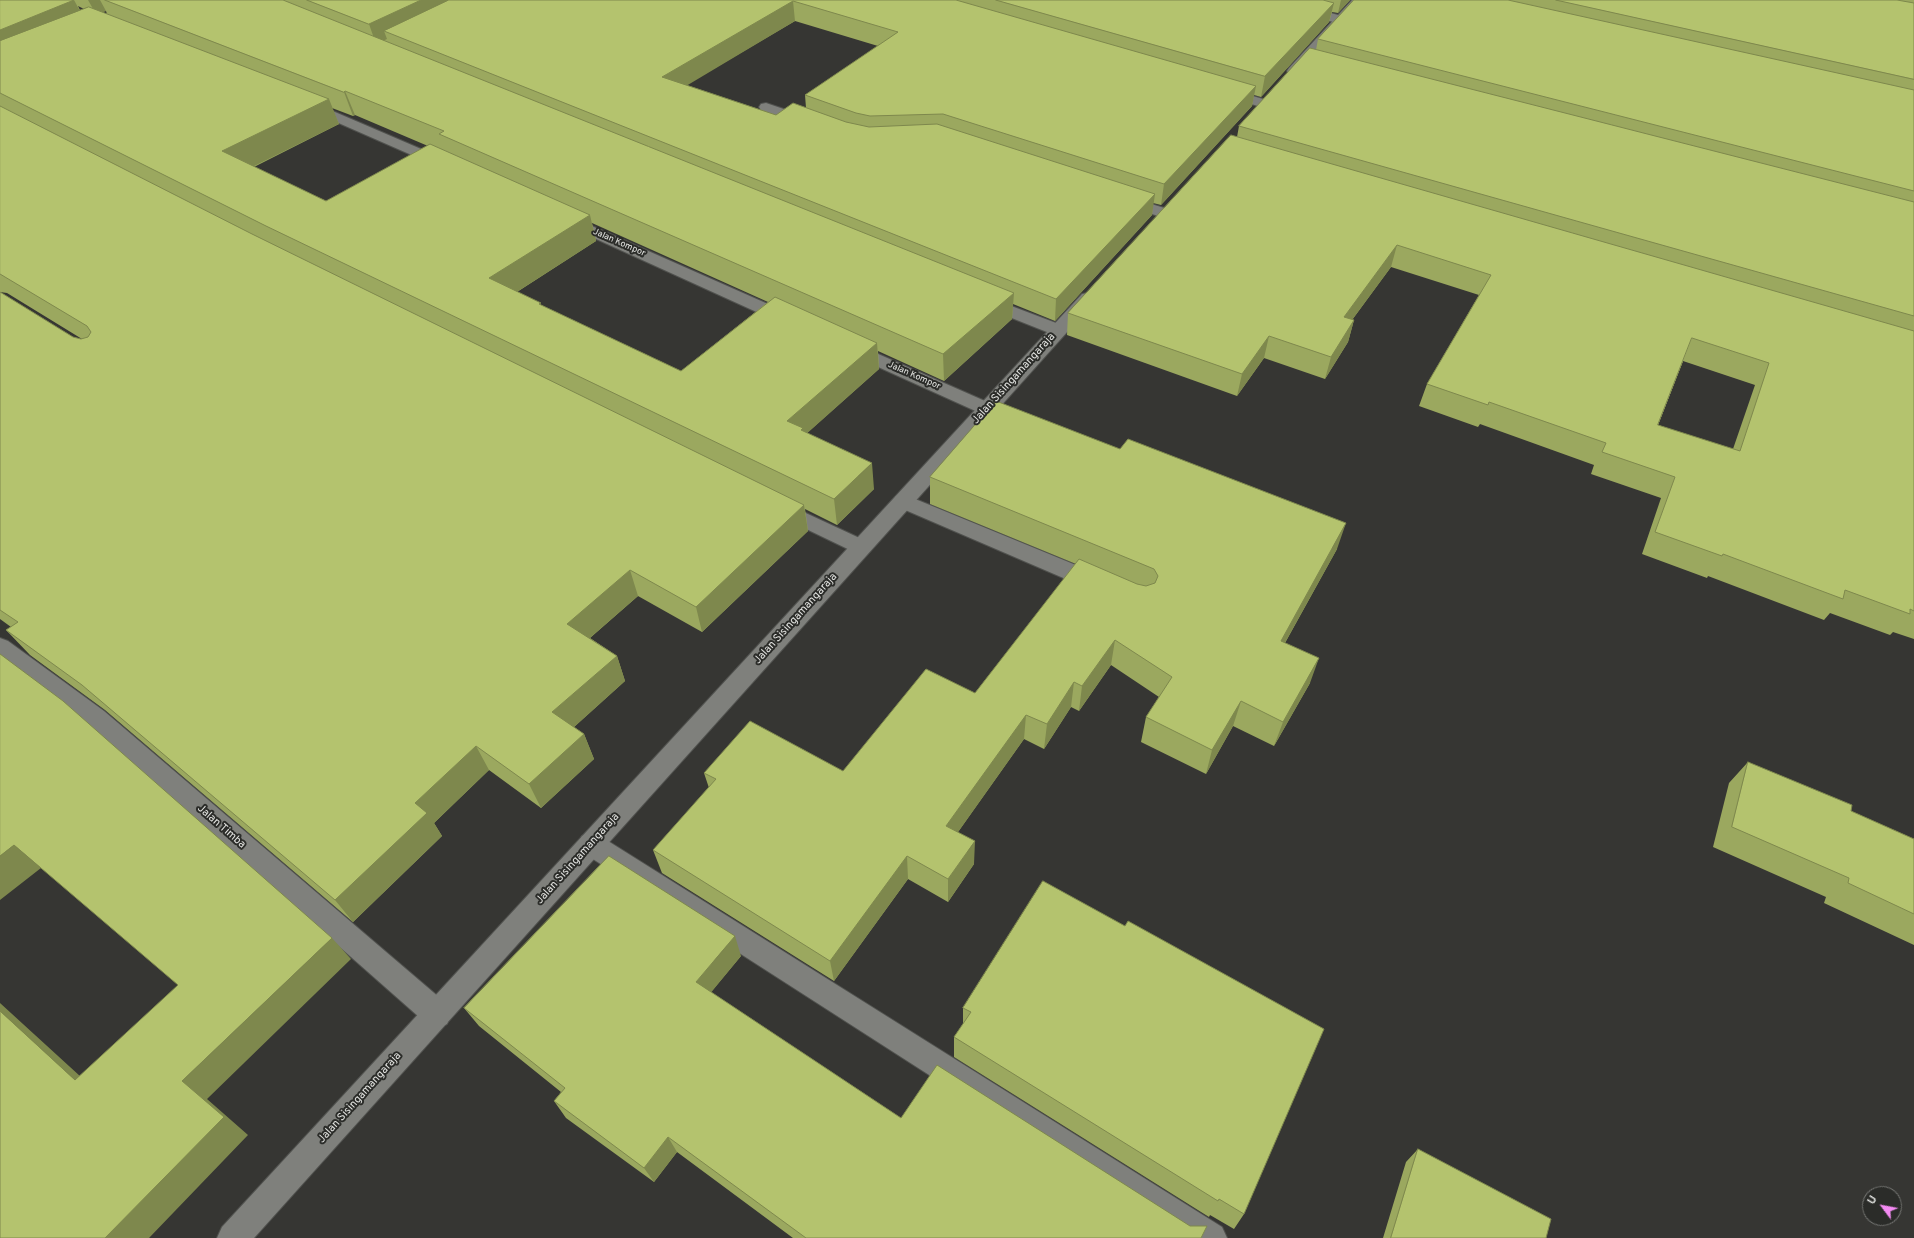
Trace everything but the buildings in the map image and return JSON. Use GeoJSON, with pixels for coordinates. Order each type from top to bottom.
{"type":"FeatureCollection","features":[{"type":"Feature","properties":{"kind":"street"},"geometry":{"type":"LineString","coordinates":[[1266,0],[1341,20]]}},
{"type":"Feature","properties":{"kind":"street"},"geometry":{"type":"LineString","coordinates":[[1249,121],[1265,104],[1311,64],[1341,20],[1359,0]]}},
{"type":"Feature","properties":{"kind":"street"},"geometry":{"type":"LineString","coordinates":[[1212,88],[1265,104]]}},
{"type":"Feature","properties":{"kind":"street"},"geometry":{"type":"LineString","coordinates":[[293,99],[337,116],[460,171]]}},
{"type":"Feature","properties":{"kind":"street"},"geometry":{"type":"LineString","coordinates":[[766,107],[824,128]]}},
{"type":"Feature","properties":{"kind":"street"},"geometry":{"type":"LineString","coordinates":[[1112,196],[1165,214]]}},
{"type":"Feature","properties":{"kind":"street"},"geometry":{"type":"LineString","coordinates":[[1149,231],[1181,196]]}},
{"type":"Feature","properties":{"kind":"street","name":"Jalan Kompor"},"geometry":{"type":"LineString","coordinates":[[553,214],[806,328]]}},
{"type":"Feature","properties":{"kind":"street","name":"Jalan Sisingamangaraja"},"geometry":{"type":"LineString","coordinates":[[233,1238],[1101,284]]}},
{"type":"Feature","properties":{"kind":"street"},"geometry":{"type":"LineString","coordinates":[[970,294],[1058,330]]}},
{"type":"Feature","properties":{"kind":"street","name":"Jalan Kompor"},"geometry":{"type":"LineString","coordinates":[[835,341],[986,409]]}},
{"type":"Feature","properties":{"kind":"street"},"geometry":{"type":"LineString","coordinates":[[903,500],[1112,590]]}},
{"type":"Feature","properties":{"kind":"street"},"geometry":{"type":"LineString","coordinates":[[768,502],[861,548]]}},
{"type":"Feature","properties":{"kind":"street","name":"Jalan Timba"},"geometry":{"type":"LineString","coordinates":[[0,647],[96,718],[437,1014]]}},
{"type":"Feature","properties":{"kind":"street"},"geometry":{"type":"LineString","coordinates":[[592,844],[1211,1238]]}}]}
